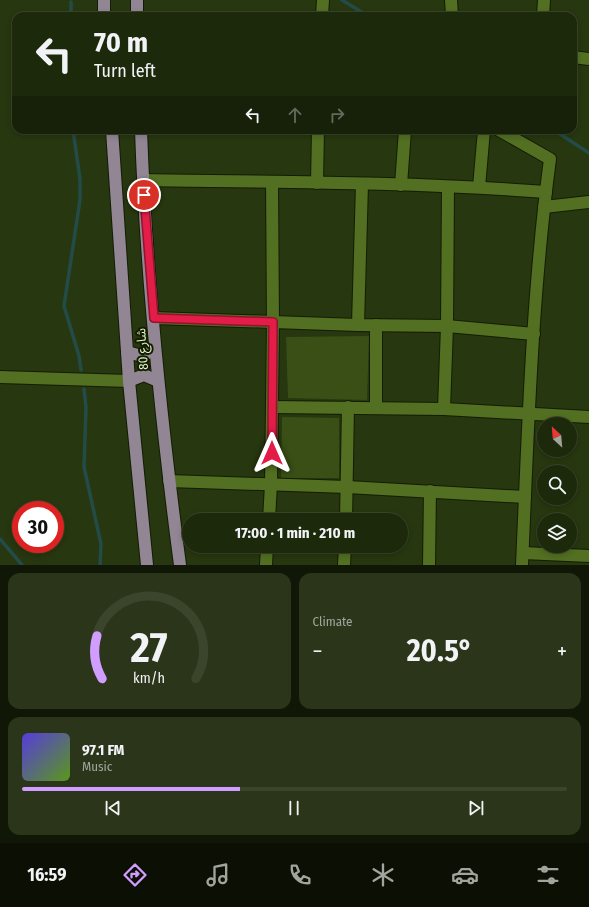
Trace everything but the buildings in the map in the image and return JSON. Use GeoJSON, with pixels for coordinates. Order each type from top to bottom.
{"type":"FeatureCollection","features":[{"type":"Feature","properties":{"kind":"main road"},"geometry":{"type":"LineString","coordinates":[[104,0],[104,12]]}},
{"type":"Feature","properties":{"kind":"main road"},"geometry":{"type":"LineString","coordinates":[[137,0],[137,12]]}},
{"type":"Feature","properties":{"kind":"main road","name":"شارع 80"},"geometry":{"type":"LineString","coordinates":[[112,134],[129,381],[147,565]]}},
{"type":"Feature","properties":{"kind":"main road","name":"شارع 80"},"geometry":{"type":"LineString","coordinates":[[141,134],[155,349],[169,481],[180,565]]}},
{"type":"Feature","properties":{"kind":"main road"},"geometry":{"type":"LineString","coordinates":[[127,352],[142,356],[155,349]]}},
{"type":"Feature","properties":{"kind":"main road"},"geometry":{"type":"LineString","coordinates":[[129,381],[144,376],[158,381]]}},
{"type":"Feature","properties":{"kind":"street"},"geometry":{"type":"LineString","coordinates":[[322,12],[323,0]]}},
{"type":"Feature","properties":{"kind":"street"},"geometry":{"type":"LineString","coordinates":[[451,0],[452,12]]}},
{"type":"Feature","properties":{"kind":"street"},"geometry":{"type":"LineString","coordinates":[[543,12],[544,0]]}},
{"type":"Feature","properties":{"kind":"street"},"geometry":{"type":"LineString","coordinates":[[577,57],[589,58]]}},
{"type":"Feature","properties":{"kind":"street"},"geometry":{"type":"LineString","coordinates":[[317,183],[318,134]]}},
{"type":"Feature","properties":{"kind":"street"},"geometry":{"type":"LineString","coordinates":[[401,185],[405,134]]}},
{"type":"Feature","properties":{"kind":"street"},"geometry":{"type":"LineString","coordinates":[[479,187],[484,134]]}},
{"type":"Feature","properties":{"kind":"street"},"geometry":{"type":"LineString","coordinates":[[506,134],[550,159],[544,207],[528,413],[522,559],[589,556]]}},
{"type":"Feature","properties":{"kind":"street"},"geometry":{"type":"LineString","coordinates":[[143,180],[479,187],[546,192]]}},
{"type":"Feature","properties":{"kind":"street"},"geometry":{"type":"LineString","coordinates":[[269,513],[273,322],[272,182]]}},
{"type":"Feature","properties":{"kind":"street"},"geometry":{"type":"LineString","coordinates":[[358,325],[362,184]]}},
{"type":"Feature","properties":{"kind":"street"},"geometry":{"type":"LineString","coordinates":[[444,409],[447,326],[448,187]]}},
{"type":"Feature","properties":{"kind":"street"},"geometry":{"type":"LineString","coordinates":[[544,207],[589,202]]}},
{"type":"Feature","properties":{"kind":"street"},"geometry":{"type":"LineString","coordinates":[[154,318],[358,325],[447,326],[534,334]]}},
{"type":"Feature","properties":{"kind":"street"},"geometry":{"type":"LineString","coordinates":[[376,325],[376,408]]}},
{"type":"Feature","properties":{"kind":"street"},"geometry":{"type":"LineString","coordinates":[[0,377],[129,381]]}},
{"type":"Feature","properties":{"kind":"street"},"geometry":{"type":"LineString","coordinates":[[272,407],[444,409],[589,416]]}},
{"type":"Feature","properties":{"kind":"street"},"geometry":{"type":"LineString","coordinates":[[346,513],[348,408]]}},
{"type":"Feature","properties":{"kind":"street"},"geometry":{"type":"LineString","coordinates":[[169,481],[347,487],[525,497]]}},
{"type":"Feature","properties":{"kind":"street"},"geometry":{"type":"LineString","coordinates":[[430,492],[430,565]]}},
{"type":"Feature","properties":{"kind":"street"},"geometry":{"type":"LineString","coordinates":[[266,565],[267,553]]}},
{"type":"Feature","properties":{"kind":"street"},"geometry":{"type":"LineString","coordinates":[[344,565],[345,553]]}},
{"type":"Feature","properties":{"kind":"green space"},"geometry":{"type":"Polygon","coordinates":[[[369,336],[367,400],[288,398],[286,337],[369,336]]]}},
{"type":"Feature","properties":{"kind":"green space"},"geometry":{"type":"Polygon","coordinates":[[[282,417],[339,418],[339,478],[281,478],[282,417]]]}},
{"type":"Feature","properties":{"kind":"waterway"},"geometry":{"type":"LineString","coordinates":[[342,0],[362,12]]}},
{"type":"Feature","properties":{"kind":"waterway"},"geometry":{"type":"LineString","coordinates":[[71,2],[71,12]]}},
{"type":"Feature","properties":{"kind":"waterway"},"geometry":{"type":"LineString","coordinates":[[74,134],[80,179],[80,200],[64,306],[79,356],[81,370]]}},
{"type":"Feature","properties":{"kind":"waterway"},"geometry":{"type":"LineString","coordinates":[[560,134],[589,153]]}},
{"type":"Feature","properties":{"kind":"waterway"},"geometry":{"type":"LineString","coordinates":[[84,389],[86,408],[84,467],[101,544],[100,565]]}},
{"type":"Feature","properties":{"kind":"waterway"},"geometry":{"type":"LineString","coordinates":[[0,539],[22,565]]}},
{"type":"Feature","properties":{"kind":"route"},"geometry":{"type":"LineString","coordinates":[[144,195],[154,318],[273,322],[272,453]]}}]}
